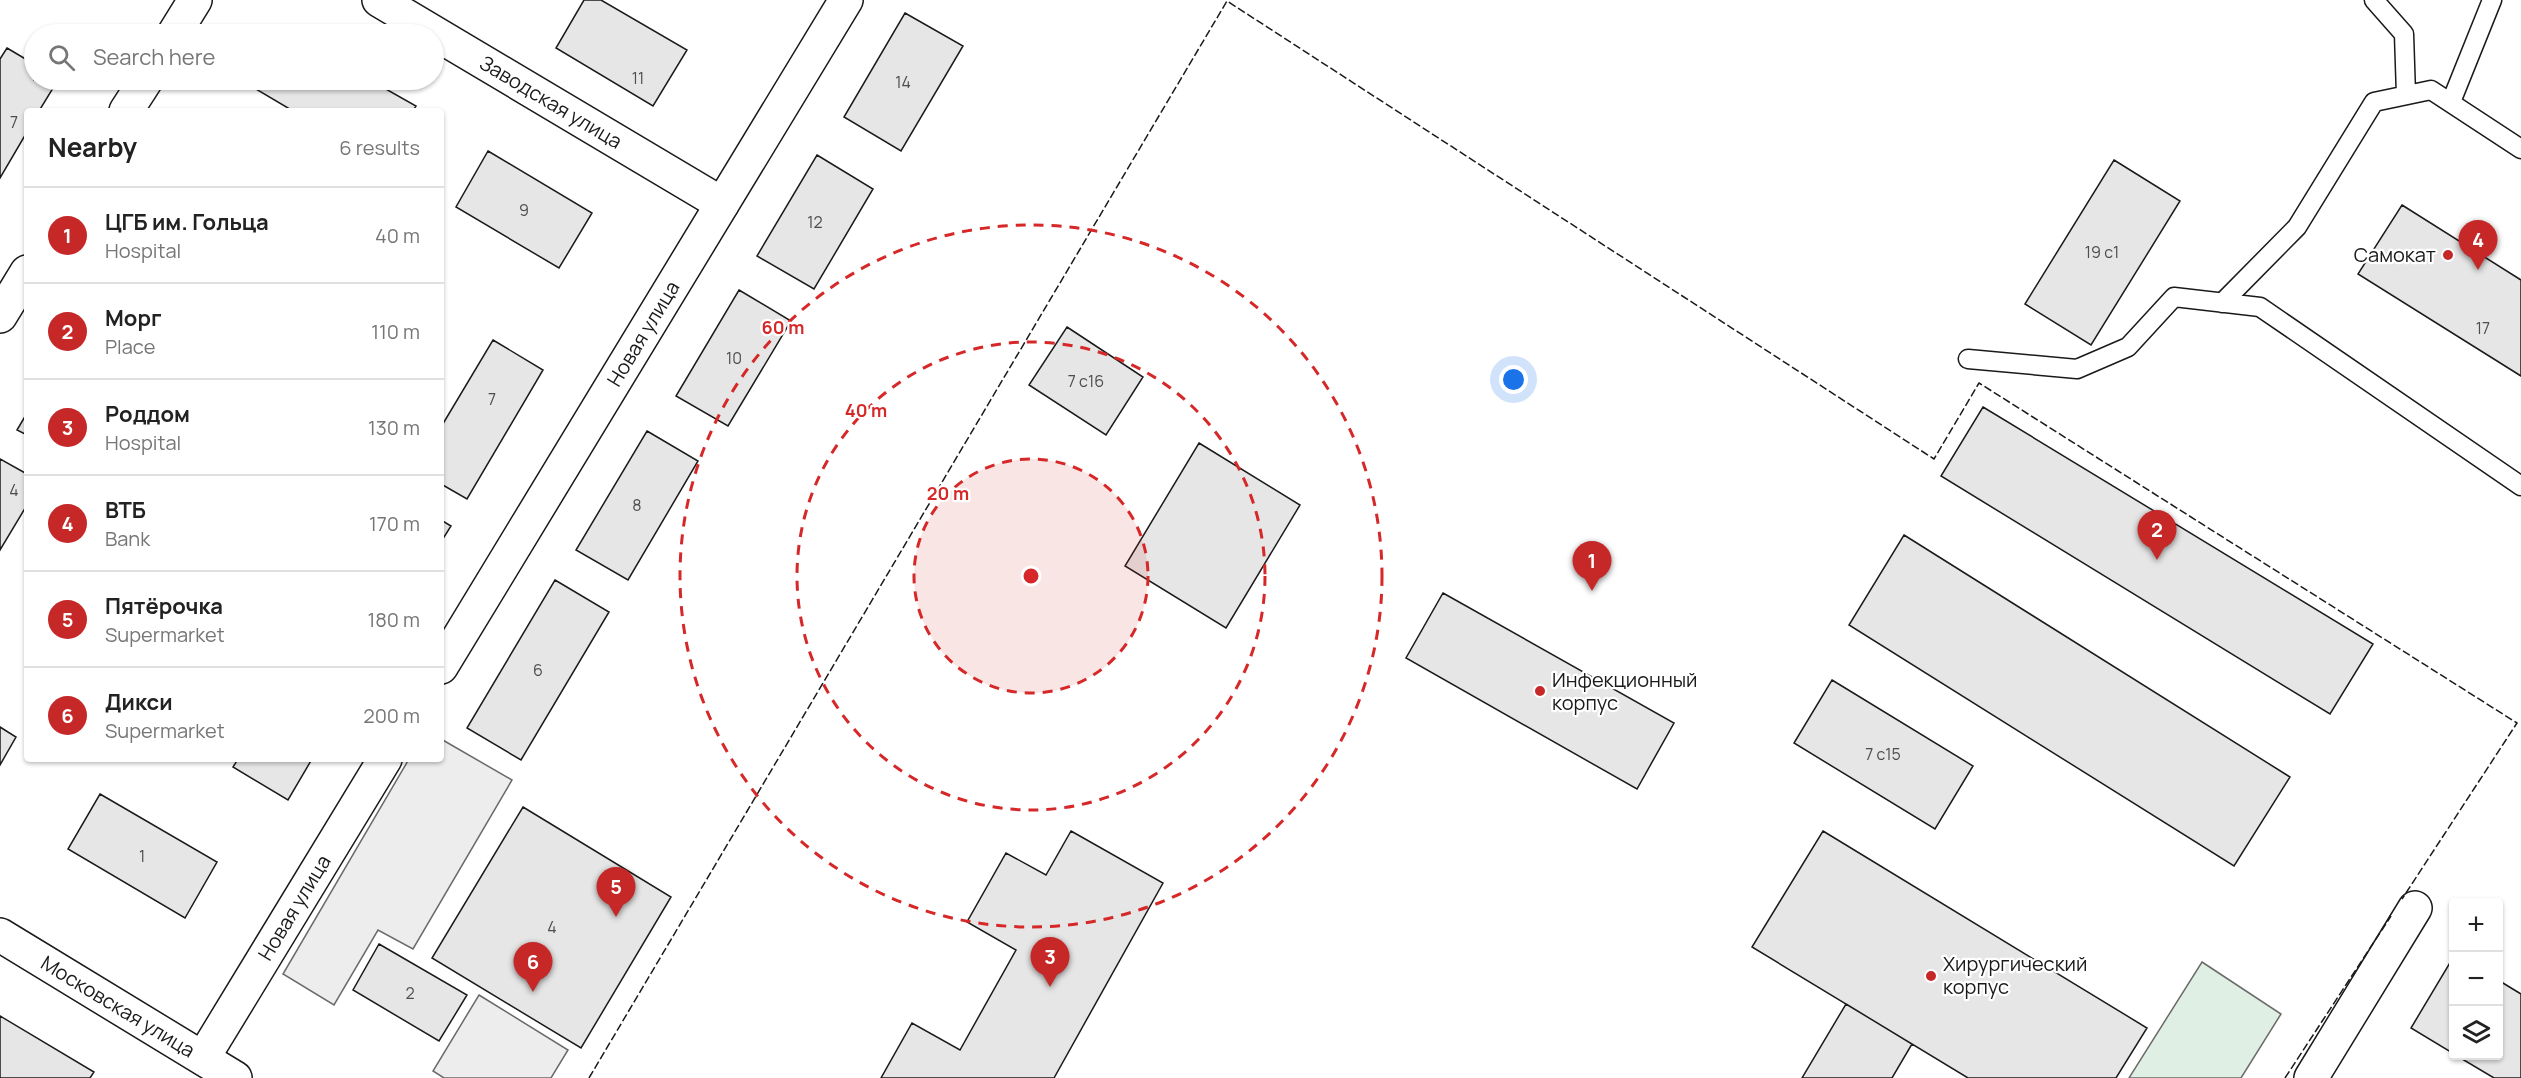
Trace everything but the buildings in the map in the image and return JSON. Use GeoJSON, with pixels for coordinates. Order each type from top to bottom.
{"type":"FeatureCollection","features":[{"type":"Feature","properties":{"kind":"street"},"geometry":{"type":"LineString","coordinates":[[180,24],[195,0]]}},
{"type":"Feature","properties":{"kind":"street","name":"Заводская улица"},"geometry":{"type":"LineString","coordinates":[[378,0],[418,24]]}},
{"type":"Feature","properties":{"kind":"street","name":"Новая улица"},"geometry":{"type":"LineString","coordinates":[[444,662],[846,0]]}},
{"type":"Feature","properties":{"kind":"street","name":"Заводская улица"},"geometry":{"type":"LineString","coordinates":[[444,39],[722,204]]}},
{"type":"Feature","properties":{"kind":"street"},"geometry":{"type":"LineString","coordinates":[[128,108],[140,90]]}},
{"type":"Feature","properties":{"kind":"street"},"geometry":{"type":"LineString","coordinates":[[0,315],[24,277]]}},
{"type":"Feature","properties":{"kind":"street","name":"Новая улица"},"geometry":{"type":"LineString","coordinates":[[203,1058],[383,762]]}},
{"type":"Feature","properties":{"kind":"street"},"geometry":{"type":"LineString","coordinates":[[2311,1078],[2415,908]]}},
{"type":"Feature","properties":{"kind":"street","name":"Московская улица"},"geometry":{"type":"LineString","coordinates":[[0,935],[236,1078]]}},
{"type":"Feature","properties":{"kind":"lane"},"geometry":{"type":"LineString","coordinates":[[2374,0],[2404,34],[2406,95]]}},
{"type":"Feature","properties":{"kind":"lane"},"geometry":{"type":"LineString","coordinates":[[2451,102],[2493,0]]}},
{"type":"Feature","properties":{"kind":"lane"},"geometry":{"type":"LineString","coordinates":[[2222,303],[2297,227],[2374,102],[2431,90],[2521,149]]}},
{"type":"Feature","properties":{"kind":"lane"},"geometry":{"type":"LineString","coordinates":[[1968,359],[2077,369],[2128,347],[2174,297],[2260,307],[2521,486]]}},
{"type":"Feature","properties":{"kind":"green space"},"geometry":{"type":"Polygon","coordinates":[[[2202,962],[2281,1014],[2241,1078],[2129,1078],[2202,962]]]}},
{"type":"Feature","properties":{"kind":"shaded area"},"geometry":{"type":"Polygon","coordinates":[[[444,741],[512,780],[413,949],[378,930],[334,1005],[283,974],[407,762],[444,762],[444,741]]]}},
{"type":"Feature","properties":{"kind":"shaded area"},"geometry":{"type":"Polygon","coordinates":[[[479,995],[568,1050],[551,1078],[444,1078],[433,1071],[479,995]]]}},
{"type":"Feature","properties":{"kind":"fence"},"geometry":{"type":"LineString","coordinates":[[589,1078],[1227,1],[1934,459],[1979,383],[2517,723],[2402,899]]}},
{"type":"Feature","properties":{"kind":"fence"},"geometry":{"type":"LineString","coordinates":[[2285,1078],[2391,916]]}},
{"type":"Feature","properties":{"kind":"place","name":"Самокат"},"geometry":{"type":"Point","coordinates":[2448,255]}},
{"type":"Feature","properties":{"kind":"place","name":"ВТБ"},"geometry":{"type":"Point","coordinates":[2478,270]}},
{"type":"Feature","properties":{"kind":"place","name":"Морг"},"geometry":{"type":"Point","coordinates":[2157,560]}},
{"type":"Feature","properties":{"kind":"place","name":"ЦГБ им. Гольца"},"geometry":{"type":"Point","coordinates":[1592,591]}},
{"type":"Feature","properties":{"kind":"place","name":"Инфекционный корпус"},"geometry":{"type":"Point","coordinates":[1540,691]}},
{"type":"Feature","properties":{"kind":"place","name":"Пятёрочка"},"geometry":{"type":"Point","coordinates":[616,917]}},
{"type":"Feature","properties":{"kind":"place","name":"Хирургический корпус"},"geometry":{"type":"Point","coordinates":[1931,976]}},
{"type":"Feature","properties":{"kind":"place","name":"Роддом"},"geometry":{"type":"Point","coordinates":[1050,987]}},
{"type":"Feature","properties":{"kind":"place","name":"Дикси"},"geometry":{"type":"Point","coordinates":[533,992]}}]}
